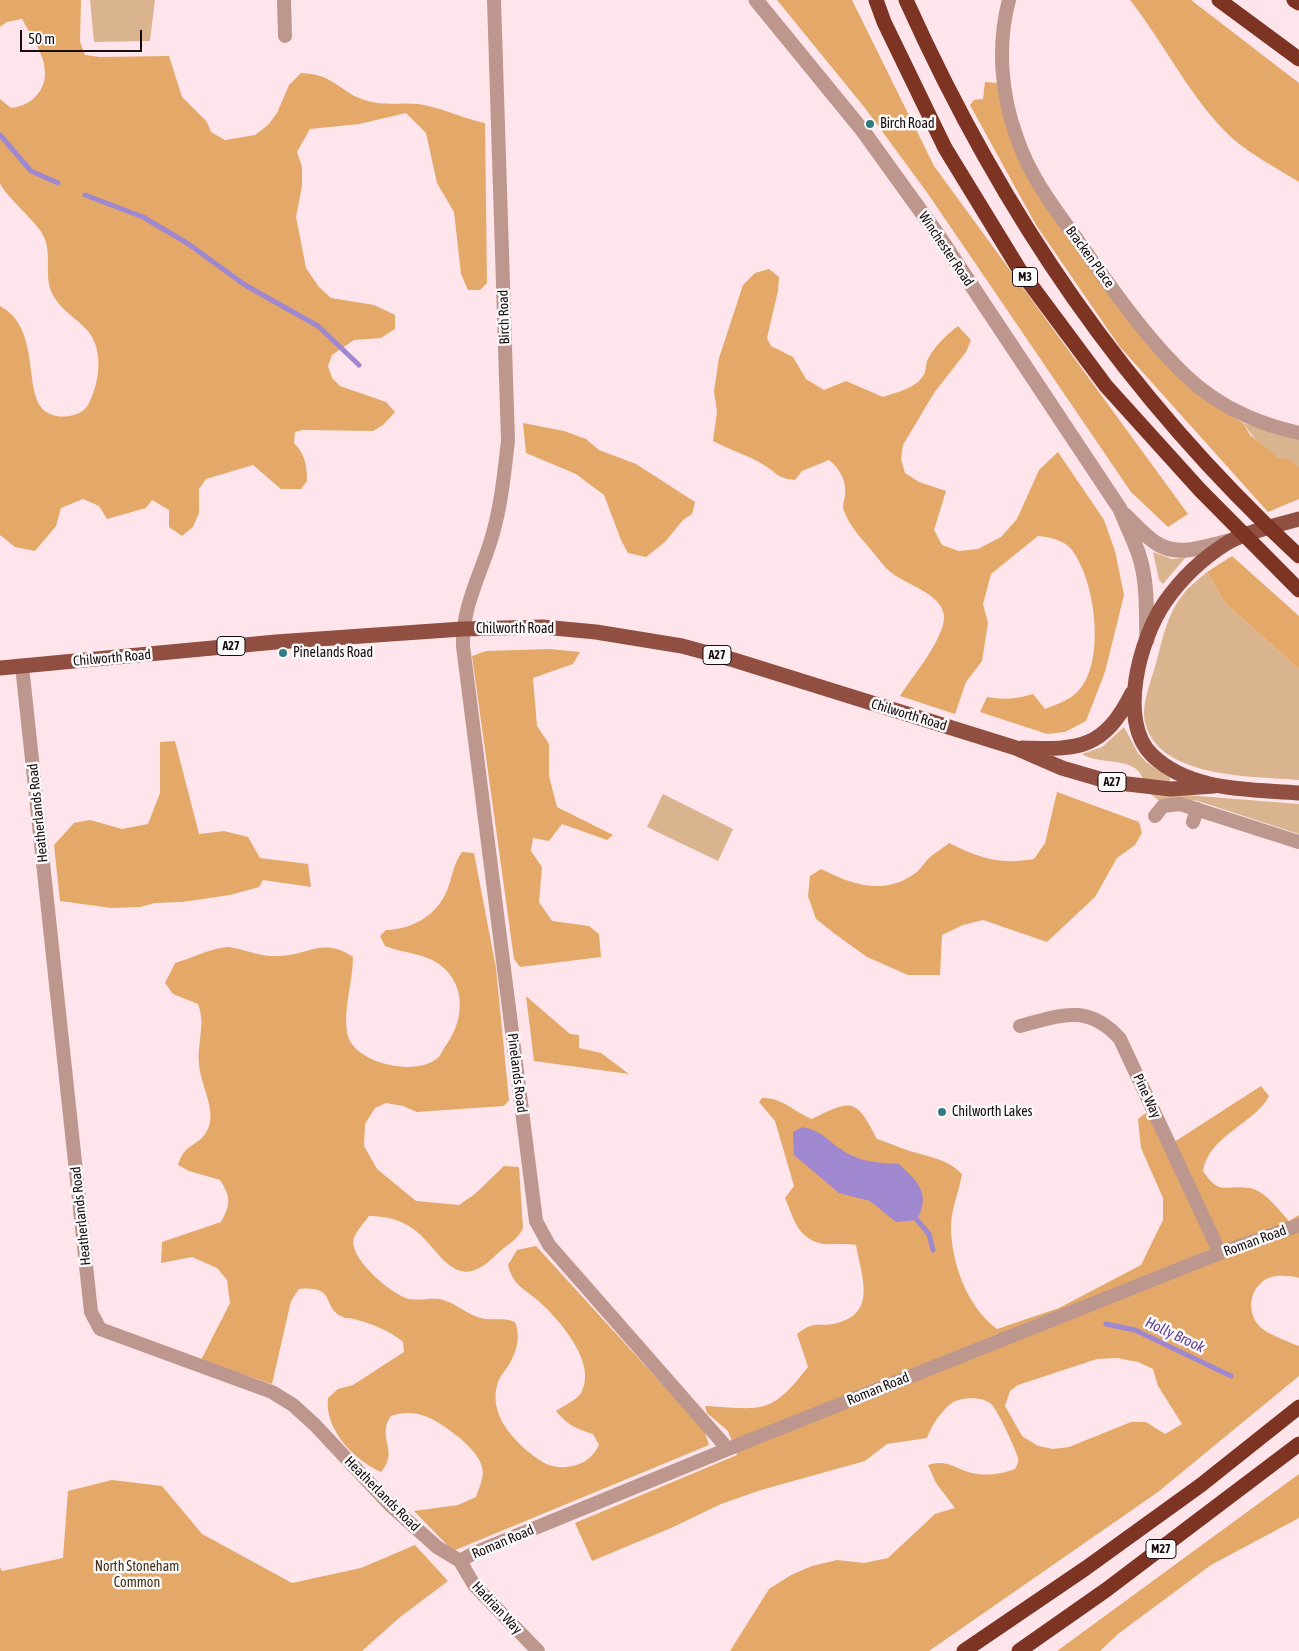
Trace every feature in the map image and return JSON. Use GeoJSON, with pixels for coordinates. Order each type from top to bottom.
{"type":"FeatureCollection","features":[{"type":"Feature","properties":{"kind":"highway","name":"M3"},"geometry":{"type":"LineString","coordinates":[[876,0],[884,22],[944,148],[1019,268],[1106,386],[1200,490],[1299,590]]}},
{"type":"Feature","properties":{"kind":"highway","name":"M3"},"geometry":{"type":"LineString","coordinates":[[906,0],[955,106],[983,157],[1038,248],[1075,302],[1148,398],[1184,439],[1230,488],[1299,556]]}},
{"type":"Feature","properties":{"kind":"highway"},"geometry":{"type":"LineString","coordinates":[[1219,0],[1299,59]]}},
{"type":"Feature","properties":{"kind":"highway"},"geometry":{"type":"LineString","coordinates":[[1294,0],[1299,3]]}},
{"type":"Feature","properties":{"kind":"highway","name":"M27"},"geometry":{"type":"LineString","coordinates":[[964,1651],[1086,1568],[1201,1485],[1299,1407]]}},
{"type":"Feature","properties":{"kind":"highway","name":"M27"},"geometry":{"type":"LineString","coordinates":[[1019,1651],[1121,1579],[1299,1444]]}},
{"type":"Feature","properties":{"kind":"main road","name":"A27"},"geometry":{"type":"LineString","coordinates":[[1299,518],[1229,542],[1198,565],[1182,580],[1165,602],[1147,640],[1134,688],[1134,719],[1143,744],[1152,755],[1176,772],[1214,786],[1299,794]]}},
{"type":"Feature","properties":{"kind":"main road","name":"Chilworth Road"},"geometry":{"type":"LineString","coordinates":[[0,668],[276,642],[462,628],[544,627],[640,637],[682,646],[1016,748],[1062,768],[1110,782],[1171,789],[1214,786]]}},
{"type":"Feature","properties":{"kind":"main road","name":"Chilworth Road"},"geometry":{"type":"LineString","coordinates":[[1016,748],[1073,748],[1091,741],[1116,721],[1134,688]]}},
{"type":"Feature","properties":{"kind":"street"},"geometry":{"type":"LineString","coordinates":[[284,0],[285,36]]}},
{"type":"Feature","properties":{"kind":"street","name":"Birch Road"},"geometry":{"type":"LineString","coordinates":[[462,628],[466,610],[491,540],[501,501],[508,442],[494,0]]}},
{"type":"Feature","properties":{"kind":"street","name":"Winchester Road"},"geometry":{"type":"LineString","coordinates":[[756,0],[863,131],[932,227],[1120,509],[1139,554],[1143,571],[1147,591],[1147,640]]}},
{"type":"Feature","properties":{"kind":"street","name":"Bracken Place"},"geometry":{"type":"LineString","coordinates":[[1009,0],[1002,41],[1006,94],[1022,152],[1044,193],[1127,308],[1192,381],[1210,395],[1244,415],[1299,433]]}},
{"type":"Feature","properties":{"kind":"street","name":"Winchester Road"},"geometry":{"type":"LineString","coordinates":[[1120,509],[1154,543],[1174,550],[1229,542]]}},
{"type":"Feature","properties":{"kind":"street","name":"Pinelands Road"},"geometry":{"type":"LineString","coordinates":[[462,628],[536,1221],[549,1245],[728,1449]]}},
{"type":"Feature","properties":{"kind":"street","name":"Heatherlands Road"},"geometry":{"type":"LineString","coordinates":[[22,666],[92,1312],[100,1329],[272,1392],[293,1405],[390,1505],[436,1546],[460,1561]]}},
{"type":"Feature","properties":{"kind":"street"},"geometry":{"type":"LineString","coordinates":[[1155,816],[1160,808],[1168,804],[1180,804],[1195,816],[1299,842]]}},
{"type":"Feature","properties":{"kind":"street","name":"Pine Way"},"geometry":{"type":"LineString","coordinates":[[1020,1026],[1067,1013],[1085,1015],[1110,1028],[1120,1039],[1220,1253]]}},
{"type":"Feature","properties":{"kind":"street","name":"Roman Road"},"geometry":{"type":"LineString","coordinates":[[460,1561],[474,1553],[728,1449],[1220,1253],[1299,1225]]}},
{"type":"Feature","properties":{"kind":"street","name":"Hadrian Way"},"geometry":{"type":"LineString","coordinates":[[460,1561],[474,1585],[538,1651]]}},
{"type":"Feature","properties":{"kind":"shaded area"},"geometry":{"type":"Polygon","coordinates":[[[90,0],[155,0],[150,41],[94,42],[90,0]]]}},
{"type":"Feature","properties":{"kind":"shaded area"},"geometry":{"type":"Polygon","coordinates":[[[1243,423],[1299,440],[1299,467],[1267,450],[1243,423]]]}},
{"type":"Feature","properties":{"kind":"shaded area"},"geometry":{"type":"Polygon","coordinates":[[[1153,552],[1172,559],[1186,557],[1163,584],[1159,580],[1153,552]]]}},
{"type":"Feature","properties":{"kind":"shaded area"},"geometry":{"type":"Polygon","coordinates":[[[1207,572],[1225,603],[1299,669],[1299,780],[1235,775],[1190,765],[1171,756],[1156,743],[1146,726],[1144,712],[1146,696],[1168,621],[1184,593],[1207,572]]]}},
{"type":"Feature","properties":{"kind":"shaded area"},"geometry":{"type":"Polygon","coordinates":[[[1124,727],[1138,753],[1146,762],[1170,778],[1170,781],[1143,779],[1139,772],[1125,764],[1089,758],[1082,754],[1102,747],[1124,727]]]}},
{"type":"Feature","properties":{"kind":"shaded area"},"geometry":{"type":"Polygon","coordinates":[[[1148,792],[1299,804],[1299,834],[1198,801],[1174,798],[1162,803],[1148,792]]]}},
{"type":"Feature","properties":{"kind":"shaded area"},"geometry":{"type":"Polygon","coordinates":[[[663,794],[733,829],[718,861],[647,827],[663,794]]]}},
{"type":"Feature","properties":{"kind":"shaded area"},"geometry":{"type":"Polygon","coordinates":[[[802,1127],[819,1133],[855,1157],[899,1164],[917,1183],[922,1195],[923,1202],[917,1220],[896,1222],[870,1201],[839,1193],[794,1155],[793,1132],[802,1127]]]}},
{"type":"Feature","properties":{"kind":"green space"},"geometry":{"type":"Polygon","coordinates":[[[0,0],[81,0],[80,42],[85,55],[100,57],[169,56],[182,97],[207,122],[211,132],[225,140],[255,135],[268,125],[277,113],[289,85],[301,73],[313,74],[330,80],[351,94],[368,101],[425,105],[485,123],[487,283],[480,290],[468,290],[461,274],[454,212],[437,183],[426,133],[406,113],[359,124],[310,129],[297,152],[302,167],[302,186],[296,217],[306,268],[319,287],[331,298],[374,305],[395,315],[395,329],[381,338],[354,340],[332,355],[328,366],[332,378],[340,386],[386,402],[395,412],[383,425],[373,431],[303,430],[295,432],[294,443],[305,460],[307,470],[307,481],[301,489],[281,489],[253,465],[206,479],[199,489],[199,513],[193,527],[182,536],[169,527],[169,510],[152,500],[146,508],[107,519],[99,506],[83,499],[61,508],[56,526],[35,551],[15,547],[0,535],[0,306],[14,317],[22,331],[27,347],[35,395],[41,407],[50,414],[65,417],[85,409],[95,388],[98,357],[93,338],[56,301],[53,295],[49,282],[46,241],[43,235],[7,194],[0,183],[0,99],[11,108],[27,103],[40,91],[45,73],[41,54],[22,19],[7,22],[0,27],[0,0]]]}},
{"type":"Feature","properties":{"kind":"green space"},"geometry":{"type":"Polygon","coordinates":[[[777,0],[852,0],[934,166],[1188,514],[1168,527],[1131,492],[926,191],[865,108],[777,0]]]}},
{"type":"Feature","properties":{"kind":"green space"},"geometry":{"type":"Polygon","coordinates":[[[1130,0],[1191,0],[1299,83],[1299,182],[1247,150],[1218,123],[1191,89],[1130,0]]]}},
{"type":"Feature","properties":{"kind":"green space"},"geometry":{"type":"Polygon","coordinates":[[[985,82],[997,83],[1055,219],[1216,407],[1243,423],[1250,435],[1277,457],[1290,460],[1299,467],[1299,499],[1268,512],[1120,347],[1036,225],[970,105],[974,100],[983,99],[985,82]]]}},
{"type":"Feature","properties":{"kind":"green space"},"geometry":{"type":"Polygon","coordinates":[[[769,269],[779,277],[778,291],[767,338],[771,346],[793,357],[806,379],[824,390],[846,381],[883,397],[900,392],[920,380],[932,353],[942,340],[958,326],[971,340],[966,352],[934,393],[903,445],[901,459],[905,473],[919,482],[946,491],[934,530],[942,545],[959,551],[978,549],[1001,537],[1017,519],[1039,470],[1058,452],[1104,520],[1115,551],[1124,595],[1105,672],[1086,721],[1065,732],[1047,734],[980,712],[987,697],[1010,698],[1033,694],[1045,709],[1071,697],[1083,685],[1090,671],[1093,655],[1094,617],[1091,598],[1080,563],[1069,547],[1061,541],[1038,536],[991,574],[983,604],[988,623],[982,661],[966,682],[955,714],[900,696],[934,646],[943,625],[944,616],[938,602],[888,570],[854,529],[843,509],[845,485],[836,467],[829,460],[802,471],[795,480],[789,479],[778,475],[752,458],[713,441],[717,412],[714,391],[719,358],[743,285],[755,273],[769,269]]]}},
{"type":"Feature","properties":{"kind":"green space"},"geometry":{"type":"Polygon","coordinates":[[[523,423],[564,431],[586,439],[599,450],[636,464],[695,502],[692,514],[683,520],[665,542],[646,557],[628,553],[604,495],[576,474],[526,453],[523,423]]]}},
{"type":"Feature","properties":{"kind":"green space"},"geometry":{"type":"Polygon","coordinates":[[[1232,556],[1299,616],[1299,669],[1225,603],[1207,572],[1232,556]]]}},
{"type":"Feature","properties":{"kind":"green space"},"geometry":{"type":"Polygon","coordinates":[[[549,649],[580,652],[573,664],[533,678],[537,726],[549,744],[549,776],[557,807],[613,835],[607,840],[562,824],[549,841],[533,838],[531,851],[542,867],[539,902],[552,921],[589,926],[599,934],[601,957],[520,967],[514,959],[472,656],[486,651],[549,649]]]}},
{"type":"Feature","properties":{"kind":"green space"},"geometry":{"type":"Polygon","coordinates":[[[175,741],[199,834],[224,831],[248,837],[260,858],[308,864],[311,887],[263,880],[259,887],[230,895],[182,902],[155,903],[140,907],[111,908],[60,901],[54,845],[74,823],[90,820],[122,829],[148,824],[160,793],[160,742],[175,741]]]}},
{"type":"Feature","properties":{"kind":"green space"},"geometry":{"type":"Polygon","coordinates":[[[1057,792],[1139,822],[1142,833],[1135,845],[1117,858],[1095,897],[1047,942],[983,920],[963,925],[942,935],[940,975],[908,975],[867,957],[816,919],[808,896],[810,876],[821,869],[855,883],[879,886],[891,885],[916,873],[929,858],[949,843],[970,853],[1000,861],[1034,859],[1045,843],[1057,792]]]}},
{"type":"Feature","properties":{"kind":"green space"},"geometry":{"type":"Polygon","coordinates":[[[462,852],[474,853],[496,968],[509,1100],[504,1106],[417,1112],[403,1106],[386,1103],[375,1108],[365,1124],[364,1146],[377,1169],[416,1201],[459,1205],[475,1194],[504,1166],[519,1167],[523,1228],[515,1239],[481,1267],[468,1272],[456,1270],[416,1231],[403,1223],[378,1216],[369,1216],[354,1238],[357,1255],[372,1274],[401,1296],[409,1299],[443,1300],[481,1318],[515,1322],[518,1333],[516,1350],[498,1382],[496,1401],[498,1411],[506,1427],[525,1449],[549,1465],[571,1466],[586,1461],[599,1445],[593,1434],[573,1426],[556,1411],[581,1393],[585,1382],[582,1358],[569,1335],[553,1315],[523,1289],[510,1273],[508,1265],[517,1250],[536,1246],[704,1430],[709,1445],[453,1551],[414,1511],[458,1505],[476,1497],[483,1471],[479,1459],[473,1452],[461,1439],[428,1417],[419,1414],[401,1413],[391,1416],[387,1425],[386,1434],[389,1455],[381,1472],[361,1460],[343,1442],[336,1432],[328,1410],[328,1398],[338,1389],[353,1385],[404,1352],[403,1342],[380,1328],[354,1319],[344,1318],[332,1309],[324,1294],[319,1291],[299,1289],[291,1301],[272,1384],[201,1360],[230,1303],[227,1280],[217,1268],[192,1257],[161,1263],[162,1242],[221,1222],[228,1205],[228,1196],[220,1180],[189,1171],[178,1165],[184,1152],[207,1131],[211,1115],[199,1064],[201,1019],[198,1004],[173,994],[165,983],[175,963],[227,947],[272,956],[284,956],[323,948],[342,951],[353,957],[346,1014],[347,1033],[352,1043],[360,1052],[371,1059],[385,1064],[412,1067],[425,1065],[438,1058],[451,1038],[459,1016],[459,993],[455,982],[439,964],[419,955],[385,946],[380,936],[386,930],[406,927],[416,923],[432,912],[445,895],[455,865],[462,852]]]}},
{"type":"Feature","properties":{"kind":"green space"},"geometry":{"type":"Polygon","coordinates":[[[526,996],[570,1034],[579,1035],[579,1048],[601,1053],[629,1074],[534,1061],[526,996]]]}},
{"type":"Feature","properties":{"kind":"green space"},"geometry":{"type":"Polygon","coordinates":[[[1261,1086],[1269,1096],[1254,1114],[1214,1148],[1207,1159],[1203,1171],[1219,1187],[1242,1187],[1256,1190],[1271,1202],[1289,1221],[1299,1215],[1299,1278],[1279,1276],[1265,1280],[1256,1288],[1251,1307],[1255,1320],[1264,1330],[1299,1346],[1299,1376],[1158,1492],[929,1651],[730,1651],[769,1589],[791,1575],[812,1566],[837,1560],[864,1563],[888,1558],[935,1514],[955,1508],[936,1483],[928,1465],[943,1463],[971,1473],[984,1475],[1003,1473],[1015,1469],[1018,1464],[1017,1454],[995,1409],[984,1400],[967,1399],[952,1403],[937,1419],[927,1438],[887,1444],[865,1461],[761,1490],[721,1504],[671,1528],[592,1561],[575,1523],[737,1455],[728,1431],[707,1413],[705,1406],[753,1408],[774,1402],[795,1383],[808,1367],[797,1334],[813,1325],[837,1323],[850,1318],[858,1311],[862,1302],[864,1292],[863,1280],[856,1245],[815,1242],[803,1233],[794,1221],[785,1198],[794,1186],[775,1121],[759,1102],[762,1098],[782,1102],[812,1119],[836,1108],[852,1106],[858,1109],[864,1116],[877,1139],[935,1158],[956,1168],[962,1174],[951,1220],[954,1255],[963,1284],[970,1297],[987,1320],[997,1329],[1059,1308],[1141,1265],[1163,1220],[1163,1198],[1141,1148],[1138,1119],[1146,1113],[1168,1146],[1261,1086]],[[1117,1358],[1097,1359],[1018,1385],[1010,1391],[1005,1406],[1022,1436],[1038,1446],[1053,1449],[1069,1447],[1131,1422],[1146,1422],[1165,1434],[1182,1424],[1158,1386],[1153,1369],[1138,1362],[1117,1358]]]}},
{"type":"Feature","properties":{"kind":"green space"},"geometry":{"type":"Polygon","coordinates":[[[1299,1474],[1299,1518],[1211,1565],[1118,1634],[1100,1651],[1057,1651],[1299,1474]]]}},
{"type":"Feature","properties":{"kind":"green space","name":"North Stoneham Common"},"geometry":{"type":"Polygon","coordinates":[[[112,1480],[162,1486],[202,1534],[292,1583],[361,1568],[415,1545],[448,1581],[399,1618],[362,1651],[0,1651],[0,1567],[2,1571],[63,1558],[68,1491],[112,1480]]]}},
{"type":"Feature","properties":{"kind":"waterway"},"geometry":{"type":"LineString","coordinates":[[0,135],[31,171],[58,183]]}},
{"type":"Feature","properties":{"kind":"waterway"},"geometry":{"type":"LineString","coordinates":[[85,195],[143,217],[187,243],[245,285],[318,326],[359,365]]}},
{"type":"Feature","properties":{"kind":"waterway"},"geometry":{"type":"LineString","coordinates":[[917,1220],[929,1234],[933,1250]]}},
{"type":"Feature","properties":{"kind":"waterway","name":"Holly Brook"},"geometry":{"type":"LineString","coordinates":[[1106,1324],[1135,1330],[1231,1376]]}},
{"type":"Feature","properties":{"kind":"place","name":"Birch Road"},"geometry":{"type":"Point","coordinates":[870,124]}},
{"type":"Feature","properties":{"kind":"place","name":"Pinelands Road"},"geometry":{"type":"Point","coordinates":[283,653]}},
{"type":"Feature","properties":{"kind":"place","name":"Chilworth Lakes"},"geometry":{"type":"Point","coordinates":[942,1112]}}]}
